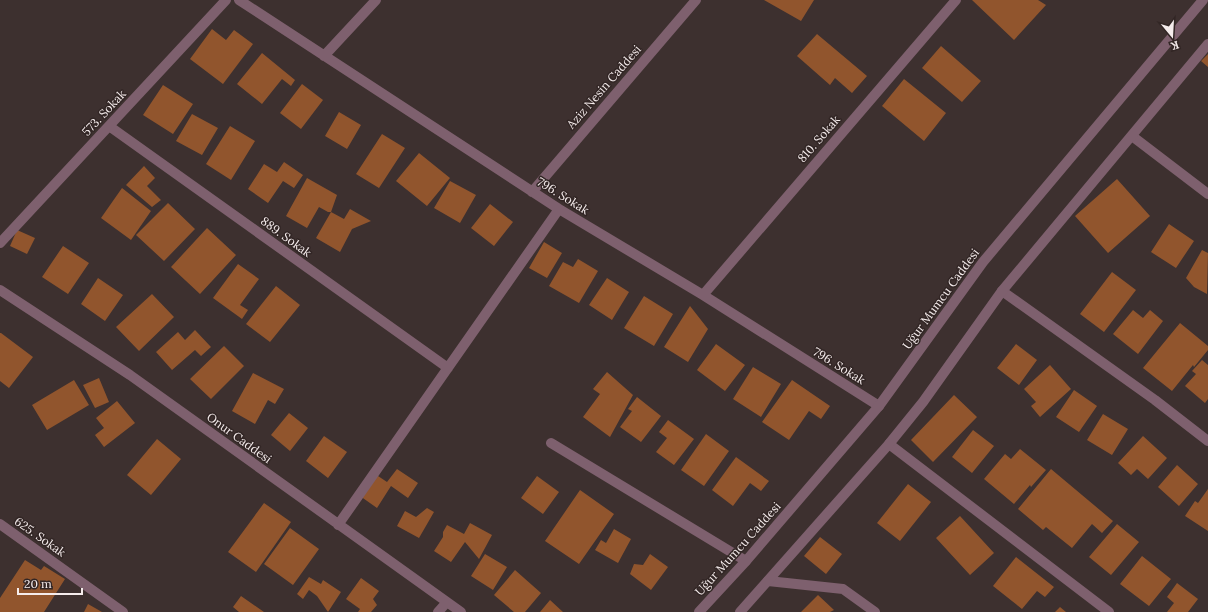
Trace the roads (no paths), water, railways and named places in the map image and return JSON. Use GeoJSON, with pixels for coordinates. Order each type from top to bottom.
{"type":"FeatureCollection","features":[{"type":"Feature","properties":{"kind":"street","name":"573. Sokak"},"geometry":{"type":"LineString","coordinates":[[0,242],[226,0]]}},
{"type":"Feature","properties":{"kind":"street","name":"796. Sokak"},"geometry":{"type":"LineString","coordinates":[[239,0],[532,192],[703,295],[879,406]]}},
{"type":"Feature","properties":{"kind":"street"},"geometry":{"type":"LineString","coordinates":[[324,56],[376,0]]}},
{"type":"Feature","properties":{"kind":"street","name":"Aziz Nesin Caddesi"},"geometry":{"type":"LineString","coordinates":[[532,192],[696,0]]}},
{"type":"Feature","properties":{"kind":"street","name":"810. Sokak"},"geometry":{"type":"LineString","coordinates":[[703,295],[956,0]]}},
{"type":"Feature","properties":{"kind":"street","name":"Uğur Mumcu Caddesi"},"geometry":{"type":"LineString","coordinates":[[699,612],[746,561],[879,406],[983,262],[1203,0]]}},
{"type":"Feature","properties":{"kind":"street"},"geometry":{"type":"LineString","coordinates":[[740,612],[889,444],[923,402],[1002,291],[1208,44]]}},
{"type":"Feature","properties":{"kind":"street","name":"889. Sokak"},"geometry":{"type":"LineString","coordinates":[[109,126],[448,368]]}},
{"type":"Feature","properties":{"kind":"street"},"geometry":{"type":"LineString","coordinates":[[1132,136],[1208,194]]}},
{"type":"Feature","properties":{"kind":"street"},"geometry":{"type":"LineString","coordinates":[[338,525],[559,209]]}},
{"type":"Feature","properties":{"kind":"street","name":"Onur Caddesi"},"geometry":{"type":"LineString","coordinates":[[0,290],[130,375],[461,612]]}},
{"type":"Feature","properties":{"kind":"street"},"geometry":{"type":"LineString","coordinates":[[1002,291],[1155,400],[1208,441]]}},
{"type":"Feature","properties":{"kind":"street"},"geometry":{"type":"LineString","coordinates":[[551,443],[746,561]]}},
{"type":"Feature","properties":{"kind":"street"},"geometry":{"type":"LineString","coordinates":[[889,444],[1109,612]]}},
{"type":"Feature","properties":{"kind":"street","name":"625. Sokak"},"geometry":{"type":"LineString","coordinates":[[0,524],[123,612]]}},
{"type":"Feature","properties":{"kind":"street"},"geometry":{"type":"LineString","coordinates":[[768,581],[843,589],[876,612]]}},
{"type":"Feature","properties":{"kind":"street"},"geometry":{"type":"LineString","coordinates":[[438,612],[446,602]]}}]}
